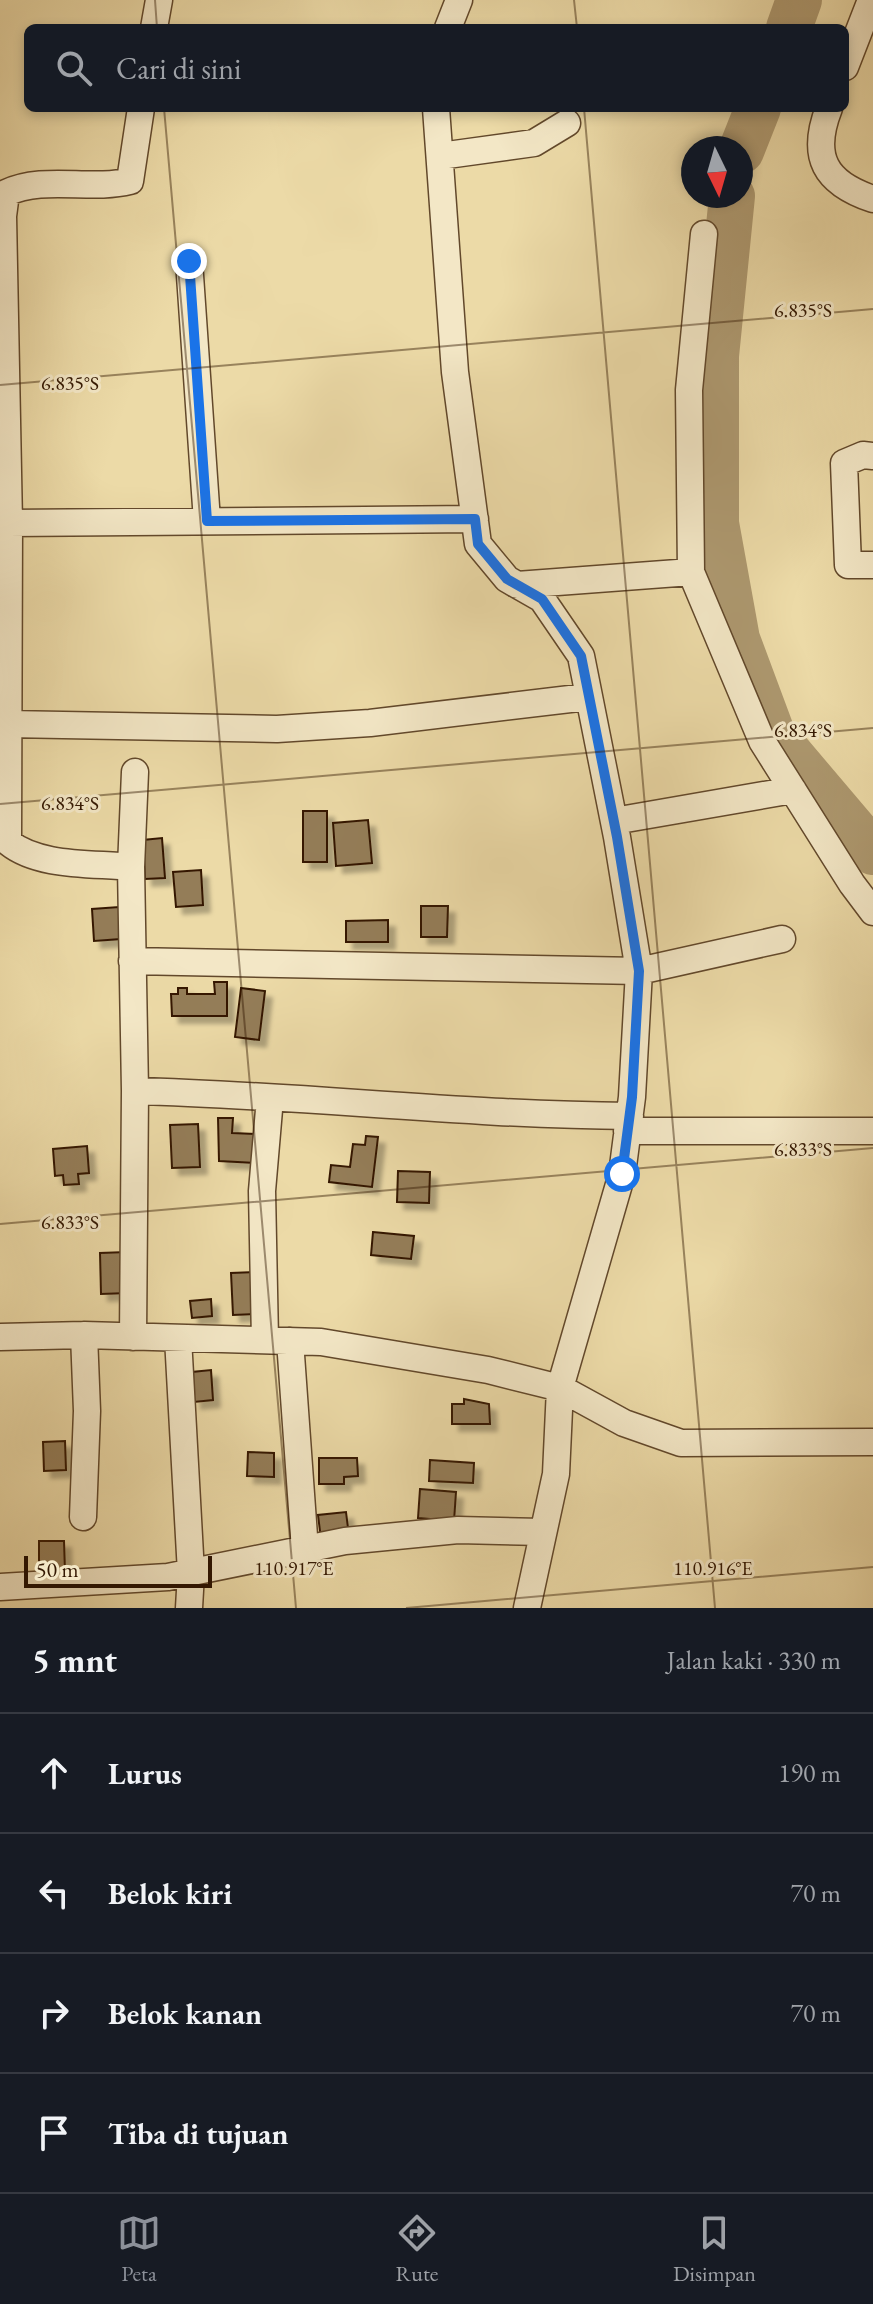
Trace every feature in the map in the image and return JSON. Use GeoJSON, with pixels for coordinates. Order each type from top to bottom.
{"type":"FeatureCollection","features":[{"type":"Feature","properties":{"kind":"street"},"geometry":{"type":"LineString","coordinates":[[155,24],[159,0]]}},
{"type":"Feature","properties":{"kind":"street"},"geometry":{"type":"LineString","coordinates":[[450,24],[459,0]]}},
{"type":"Feature","properties":{"kind":"street"},"geometry":{"type":"LineString","coordinates":[[849,57],[871,0]]}},
{"type":"Feature","properties":{"kind":"street"},"geometry":{"type":"LineString","coordinates":[[131,867],[51,859],[20,852],[8,842],[9,523],[3,216],[6,193],[39,186],[114,185],[130,181],[140,112]]}},
{"type":"Feature","properties":{"kind":"street"},"geometry":{"type":"LineString","coordinates":[[436,112],[455,372],[478,544],[507,579],[542,599],[561,622],[581,656],[614,821],[639,971],[622,1174],[560,1388],[556,1474],[527,1608]]}},
{"type":"Feature","properties":{"kind":"street"},"geometry":{"type":"LineString","coordinates":[[828,112],[820,132],[827,172],[845,190],[873,199]]}},
{"type":"Feature","properties":{"kind":"street"},"geometry":{"type":"LineString","coordinates":[[440,156],[524,146],[545,139],[567,123]]}},
{"type":"Feature","properties":{"kind":"street"},"geometry":{"type":"LineString","coordinates":[[704,234],[689,390],[691,572],[762,741],[873,912]]}},
{"type":"Feature","properties":{"kind":"street"},"geometry":{"type":"LineString","coordinates":[[189,261],[207,521]]}},
{"type":"Feature","properties":{"kind":"street"},"geometry":{"type":"LineString","coordinates":[[873,456],[863,455],[844,463],[848,565],[873,565]]}},
{"type":"Feature","properties":{"kind":"street"},"geometry":{"type":"LineString","coordinates":[[9,523],[475,519]]}},
{"type":"Feature","properties":{"kind":"street"},"geometry":{"type":"LineString","coordinates":[[517,585],[691,572]]}},
{"type":"Feature","properties":{"kind":"street"},"geometry":{"type":"LineString","coordinates":[[8,724],[277,729],[370,723],[587,697]]}},
{"type":"Feature","properties":{"kind":"street"},"geometry":{"type":"LineString","coordinates":[[133,1337],[135,1091],[131,867],[135,772]]}},
{"type":"Feature","properties":{"kind":"street"},"geometry":{"type":"LineString","coordinates":[[614,821],[793,790]]}},
{"type":"Feature","properties":{"kind":"street"},"geometry":{"type":"LineString","coordinates":[[132,961],[639,971],[782,939]]}},
{"type":"Feature","properties":{"kind":"street"},"geometry":{"type":"LineString","coordinates":[[135,1091],[628,1124],[873,1131]]}},
{"type":"Feature","properties":{"kind":"street"},"geometry":{"type":"LineString","coordinates":[[270,1098],[262,1191],[305,1550]]}},
{"type":"Feature","properties":{"kind":"street"},"geometry":{"type":"LineString","coordinates":[[83,1517],[87,1411],[84,1335]]}},
{"type":"Feature","properties":{"kind":"street"},"geometry":{"type":"LineString","coordinates":[[0,1337],[84,1335],[321,1342],[409,1356],[560,1388],[624,1423],[681,1443],[873,1442]]}},
{"type":"Feature","properties":{"kind":"street"},"geometry":{"type":"LineString","coordinates":[[178,1338],[191,1573],[189,1608]]}},
{"type":"Feature","properties":{"kind":"street"},"geometry":{"type":"LineString","coordinates":[[10,1594],[168,1577],[345,1541],[458,1530],[542,1532]]}},
{"type":"Feature","properties":{"kind":"building"},"geometry":{"type":"Polygon","coordinates":[[[303,811],[327,811],[327,862],[303,862],[303,811]]]}},
{"type":"Feature","properties":{"kind":"building"},"geometry":{"type":"Polygon","coordinates":[[[368,820],[372,863],[336,866],[333,823],[368,820]]]}},
{"type":"Feature","properties":{"kind":"building"},"geometry":{"type":"Polygon","coordinates":[[[162,838],[165,878],[145,879],[143,840],[162,838]]]}},
{"type":"Feature","properties":{"kind":"building"},"geometry":{"type":"Polygon","coordinates":[[[201,870],[203,905],[176,907],[173,872],[201,870]]]}},
{"type":"Feature","properties":{"kind":"building"},"geometry":{"type":"Polygon","coordinates":[[[421,906],[448,906],[447,937],[421,937],[421,906]]]}},
{"type":"Feature","properties":{"kind":"building"},"geometry":{"type":"Polygon","coordinates":[[[119,907],[121,939],[94,941],[92,909],[119,907]]]}},
{"type":"Feature","properties":{"kind":"building"},"geometry":{"type":"Polygon","coordinates":[[[388,920],[388,942],[346,942],[346,921],[388,920]]]}},
{"type":"Feature","properties":{"kind":"building"},"geometry":{"type":"Polygon","coordinates":[[[214,982],[227,982],[227,1016],[172,1016],[171,994],[178,994],[178,988],[187,988],[187,994],[215,994],[214,982]]]}},
{"type":"Feature","properties":{"kind":"building"},"geometry":{"type":"Polygon","coordinates":[[[241,988],[265,991],[259,1040],[235,1037],[241,988]]]}},
{"type":"Feature","properties":{"kind":"building"},"geometry":{"type":"Polygon","coordinates":[[[218,1118],[233,1118],[232,1133],[258,1134],[257,1163],[219,1161],[218,1118]]]}},
{"type":"Feature","properties":{"kind":"building"},"geometry":{"type":"Polygon","coordinates":[[[198,1124],[200,1167],[172,1168],[170,1125],[198,1124]]]}},
{"type":"Feature","properties":{"kind":"building"},"geometry":{"type":"Polygon","coordinates":[[[366,1136],[378,1137],[372,1187],[329,1182],[331,1165],[350,1167],[353,1144],[365,1145],[366,1136]]]}},
{"type":"Feature","properties":{"kind":"building"},"geometry":{"type":"Polygon","coordinates":[[[87,1146],[89,1173],[78,1174],[79,1184],[64,1185],[63,1175],[55,1176],[53,1149],[87,1146]]]}},
{"type":"Feature","properties":{"kind":"building"},"geometry":{"type":"Polygon","coordinates":[[[398,1171],[430,1172],[429,1203],[397,1202],[398,1171]]]}},
{"type":"Feature","properties":{"kind":"building"},"geometry":{"type":"Polygon","coordinates":[[[373,1232],[414,1236],[411,1259],[371,1255],[373,1232]]]}},
{"type":"Feature","properties":{"kind":"building"},"geometry":{"type":"Polygon","coordinates":[[[127,1252],[128,1293],[101,1294],[100,1253],[127,1252]]]}},
{"type":"Feature","properties":{"kind":"building"},"geometry":{"type":"Polygon","coordinates":[[[256,1272],[257,1314],[233,1315],[231,1273],[256,1272]]]}},
{"type":"Feature","properties":{"kind":"building"},"geometry":{"type":"Polygon","coordinates":[[[211,1299],[212,1316],[192,1318],[190,1301],[211,1299]]]}},
{"type":"Feature","properties":{"kind":"building"},"geometry":{"type":"Polygon","coordinates":[[[211,1370],[213,1400],[194,1402],[192,1372],[211,1370]]]}},
{"type":"Feature","properties":{"kind":"building"},"geometry":{"type":"Polygon","coordinates":[[[464,1399],[489,1404],[490,1424],[452,1424],[452,1404],[464,1404],[464,1399]]]}},
{"type":"Feature","properties":{"kind":"building"},"geometry":{"type":"Polygon","coordinates":[[[65,1441],[66,1470],[44,1471],[43,1442],[65,1441]]]}},
{"type":"Feature","properties":{"kind":"building"},"geometry":{"type":"Polygon","coordinates":[[[248,1452],[274,1453],[274,1477],[247,1476],[248,1452]]]}},
{"type":"Feature","properties":{"kind":"building"},"geometry":{"type":"Polygon","coordinates":[[[319,1458],[357,1458],[358,1476],[344,1477],[344,1484],[319,1484],[319,1458]]]}},
{"type":"Feature","properties":{"kind":"building"},"geometry":{"type":"Polygon","coordinates":[[[430,1460],[474,1463],[473,1483],[429,1481],[430,1460]]]}},
{"type":"Feature","properties":{"kind":"building"},"geometry":{"type":"Polygon","coordinates":[[[420,1489],[456,1492],[454,1521],[418,1518],[420,1489]]]}},
{"type":"Feature","properties":{"kind":"building"},"geometry":{"type":"Polygon","coordinates":[[[346,1512],[349,1536],[321,1539],[318,1515],[346,1512]]]}},
{"type":"Feature","properties":{"kind":"building"},"geometry":{"type":"Polygon","coordinates":[[[39,1541],[64,1541],[65,1572],[39,1572],[39,1541]]]}},
{"type":"Feature","properties":{"kind":"waterway"},"geometry":{"type":"LineString","coordinates":[[790,24],[799,0]]}},
{"type":"Feature","properties":{"kind":"waterway"},"geometry":{"type":"LineString","coordinates":[[747,136],[756,112]]}},
{"type":"Feature","properties":{"kind":"waterway"},"geometry":{"type":"LineString","coordinates":[[731,208],[716,356],[716,523],[737,639],[772,733],[873,852]]}},
{"type":"Feature","properties":{"kind":"route"},"geometry":{"type":"LineString","coordinates":[[189,261],[207,521],[475,519],[478,544],[507,579],[542,599],[561,622],[581,656],[617,837],[639,971],[632,1097],[622,1174]]}}]}
